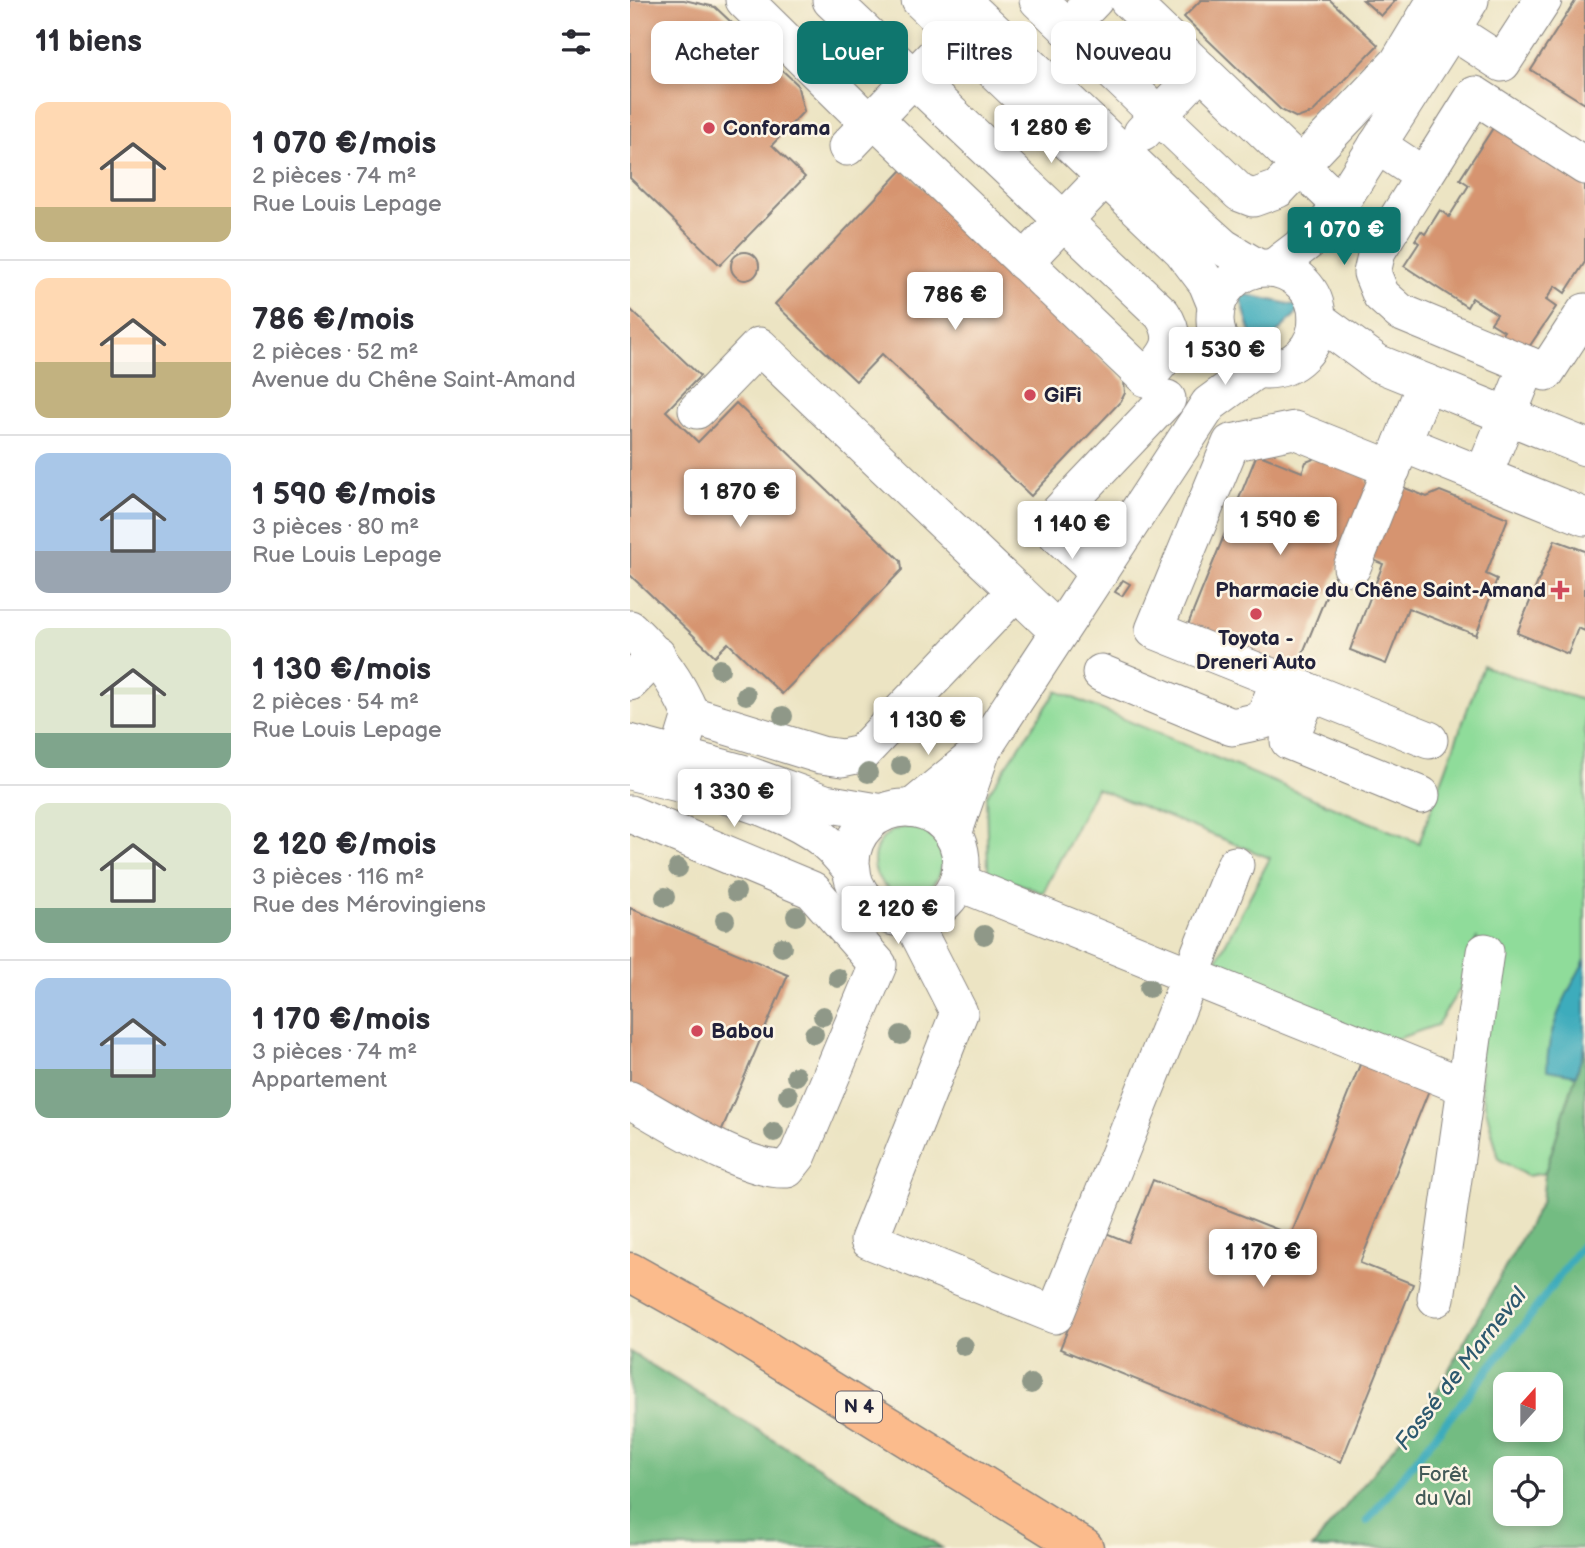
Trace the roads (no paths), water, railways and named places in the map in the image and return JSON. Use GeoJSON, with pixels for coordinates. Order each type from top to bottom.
{"type":"FeatureCollection","features":[{"type":"Feature","properties":{"kind":"highway","name":"N 4"},"geometry":{"type":"LineString","coordinates":[[630,1272],[746,1338],[1084,1548]]}},
{"type":"Feature","properties":{"kind":"highway","name":"N 4"},"geometry":{"type":"LineString","coordinates":[[630,1295],[910,1460],[1046,1548]]}},
{"type":"Feature","properties":{"kind":"street"},"geometry":{"type":"LineString","coordinates":[[744,0],[864,130],[1024,262],[1157,388],[1202,415],[1231,443]]}},
{"type":"Feature","properties":{"kind":"street"},"geometry":{"type":"LineString","coordinates":[[831,0],[1162,314],[1171,327],[1171,342],[1157,388],[1047,525],[1098,573]]}},
{"type":"Feature","properties":{"kind":"street"},"geometry":{"type":"LineString","coordinates":[[864,130],[913,78],[964,16],[920,0]]}},
{"type":"Feature","properties":{"kind":"street"},"geometry":{"type":"LineString","coordinates":[[1074,21],[1094,0]]}},
{"type":"Feature","properties":{"kind":"street"},"geometry":{"type":"LineString","coordinates":[[1128,0],[1300,166],[1331,217],[1313,305],[1313,339],[1301,356],[1280,368],[1257,369],[1242,365],[1221,344],[1214,318],[1216,305],[1232,280],[1266,268],[1331,217],[1377,145],[1409,70],[1452,10],[1502,63],[1543,0]]}},
{"type":"Feature","properties":{"kind":"street"},"geometry":{"type":"LineString","coordinates":[[1022,21],[1040,1],[1061,21]]}},
{"type":"Feature","properties":{"kind":"street"},"geometry":{"type":"LineString","coordinates":[[1024,262],[1201,70]]}},
{"type":"Feature","properties":{"kind":"street"},"geometry":{"type":"LineString","coordinates":[[1127,84],[1240,193],[1253,198],[1266,196],[1278,189],[1300,166],[1409,70]]}},
{"type":"Feature","properties":{"kind":"street"},"geometry":{"type":"LineString","coordinates":[[1029,84],[1114,165],[1223,247],[1266,268],[1293,275],[1313,305],[1377,363]]}},
{"type":"Feature","properties":{"kind":"street"},"geometry":{"type":"LineString","coordinates":[[1585,166],[1475,95],[1377,251],[1372,273],[1381,295],[1400,312],[1546,372],[1585,312]]}},
{"type":"Feature","properties":{"kind":"street"},"geometry":{"type":"LineString","coordinates":[[1377,145],[1424,176]]}},
{"type":"Feature","properties":{"kind":"street"},"geometry":{"type":"LineString","coordinates":[[1114,165],[1207,283],[1216,305]]}},
{"type":"Feature","properties":{"kind":"street"},"geometry":{"type":"LineString","coordinates":[[1202,415],[1221,344]]}},
{"type":"Feature","properties":{"kind":"street"},"geometry":{"type":"LineString","coordinates":[[697,410],[759,346],[1059,632]]}},
{"type":"Feature","properties":{"kind":"street"},"geometry":{"type":"LineString","coordinates":[[1301,356],[1377,363],[1585,447]]}},
{"type":"Feature","properties":{"kind":"street"},"geometry":{"type":"LineString","coordinates":[[1483,476],[1528,365]]}},
{"type":"Feature","properties":{"kind":"street"},"geometry":{"type":"LineString","coordinates":[[953,834],[982,750],[1059,632],[1202,415],[1257,369]]}},
{"type":"Feature","properties":{"kind":"street"},"geometry":{"type":"LineString","coordinates":[[1352,567],[1426,383]]}},
{"type":"Feature","properties":{"kind":"street"},"geometry":{"type":"LineString","coordinates":[[1231,443],[1294,430],[1483,476],[1585,517]]}},
{"type":"Feature","properties":{"kind":"street"},"geometry":{"type":"LineString","coordinates":[[1231,443],[1154,630],[1429,740]]}},
{"type":"Feature","properties":{"kind":"street"},"geometry":{"type":"LineString","coordinates":[[691,715],[821,755],[842,758],[861,754],[1016,591]]}},
{"type":"Feature","properties":{"kind":"street"},"geometry":{"type":"LineString","coordinates":[[630,629],[656,654],[678,684],[691,715],[679,756]]}},
{"type":"Feature","properties":{"kind":"street"},"geometry":{"type":"LineString","coordinates":[[630,681],[656,654]]}},
{"type":"Feature","properties":{"kind":"street"},"geometry":{"type":"LineString","coordinates":[[1101,673],[1232,727],[1264,720],[1294,686]]}},
{"type":"Feature","properties":{"kind":"street"},"geometry":{"type":"LineString","coordinates":[[1294,686],[1289,741],[1421,795]]}},
{"type":"Feature","properties":{"kind":"street"},"geometry":{"type":"LineString","coordinates":[[630,743],[742,773],[825,803],[936,816],[953,834],[961,865],[958,882],[939,907],[910,917],[896,917],[871,905],[862,895],[852,870],[832,847],[793,821],[734,799],[630,771]]}},
{"type":"Feature","properties":{"kind":"street"},"geometry":{"type":"LineString","coordinates":[[852,870],[852,852],[858,836],[869,823],[897,810],[982,750]]}},
{"type":"Feature","properties":{"kind":"street"},"geometry":{"type":"LineString","coordinates":[[630,814],[812,890],[878,965],[798,1155],[787,1169],[769,1170],[732,1154],[630,1100]]}},
{"type":"Feature","properties":{"kind":"street"},"geometry":{"type":"LineString","coordinates":[[910,917],[959,1013],[869,1240],[1055,1315],[1235,865]]}},
{"type":"Feature","properties":{"kind":"street"},"geometry":{"type":"LineString","coordinates":[[958,882],[1466,1087]]}},
{"type":"Feature","properties":{"kind":"street"},"geometry":{"type":"LineString","coordinates":[[850,933],[871,905]]}},
{"type":"Feature","properties":{"kind":"street"},"geometry":{"type":"LineString","coordinates":[[1436,1298],[1485,952]]}},
{"type":"Feature","properties":{"kind":"water"},"geometry":{"type":"Polygon","coordinates":[[[1239,293],[1303,307],[1257,353],[1239,293]]]}},
{"type":"Feature","properties":{"kind":"water"},"geometry":{"type":"Polygon","coordinates":[[[1585,960],[1585,1046],[1576,1075],[1547,1070],[1554,1026],[1585,960]]]}},
{"type":"Feature","properties":{"kind":"waterway","name":"Fossé de Marneval"},"geometry":{"type":"LineString","coordinates":[[1367,1521],[1523,1326],[1585,1241]]}},
{"type":"Feature","properties":{"kind":"place","name":"Conforama"},"geometry":{"type":"Point","coordinates":[709,128]}},
{"type":"Feature","properties":{"kind":"place","name":"GiFi"},"geometry":{"type":"Point","coordinates":[1030,395]}},
{"type":"Feature","properties":{"kind":"place","name":"Pharmacie du Chêne Saint-Amand"},"geometry":{"type":"Point","coordinates":[1560,590]}},
{"type":"Feature","properties":{"kind":"place","name":"Toyota - Dreneri Auto"},"geometry":{"type":"Point","coordinates":[1256,614]}},
{"type":"Feature","properties":{"kind":"place","name":"Babou"},"geometry":{"type":"Point","coordinates":[697,1031]}},
{"type":"Feature","properties":{"kind":"park label","name":"Forêt du Val"},"geometry":{"type":"Point","coordinates":[1443,1486]}}]}
